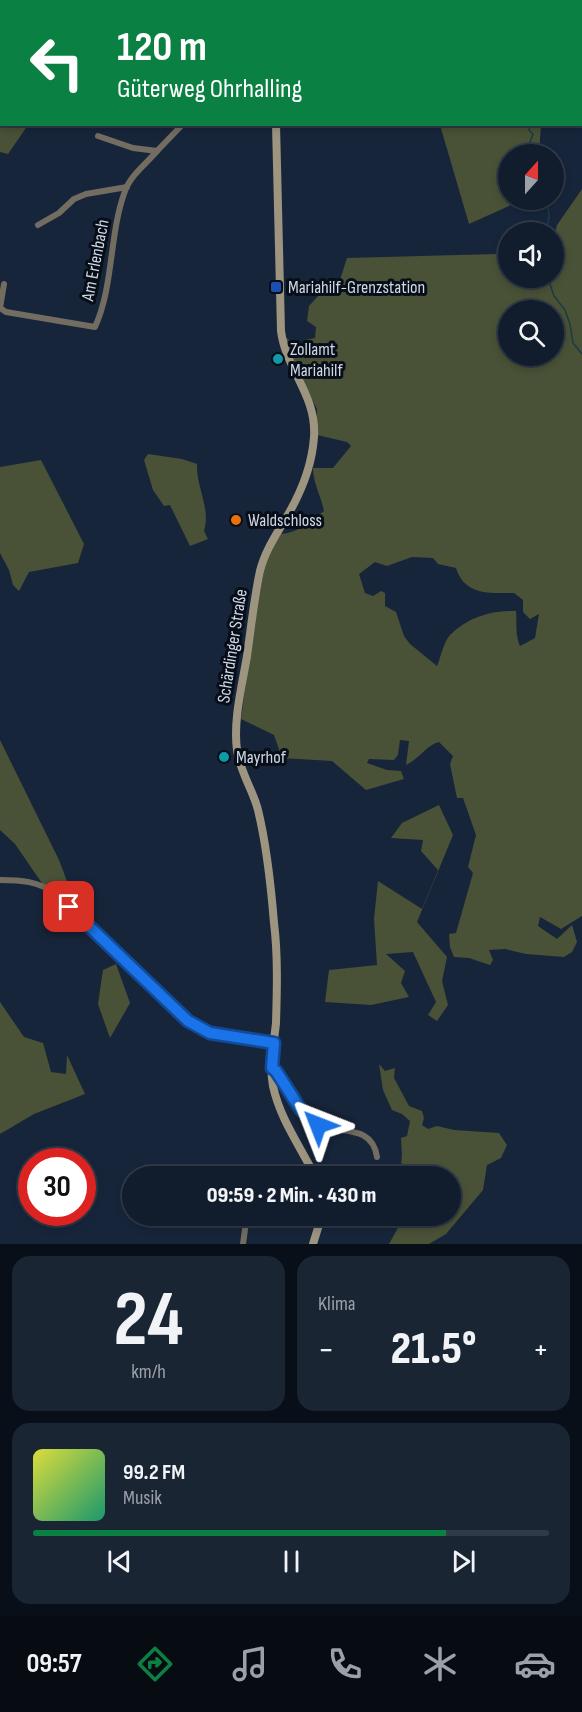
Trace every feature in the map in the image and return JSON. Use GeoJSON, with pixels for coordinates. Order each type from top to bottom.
{"type":"FeatureCollection","features":[{"type":"Feature","properties":{"kind":"main road","name":"Schärdinger Straße"},"geometry":{"type":"LineString","coordinates":[[276,126],[281,330],[286,355],[312,407],[314,437],[310,468],[264,559],[241,690],[237,730],[238,757],[260,818],[272,900],[276,947],[273,1086],[284,1120],[309,1166]]}},
{"type":"Feature","properties":{"kind":"main road"},"geometry":{"type":"LineString","coordinates":[[313,1244],[319,1226]]}},
{"type":"Feature","properties":{"kind":"street"},"geometry":{"type":"LineString","coordinates":[[98,136],[133,148],[158,151],[181,126]]}},
{"type":"Feature","properties":{"kind":"street","name":"Am Erlenbach"},"geometry":{"type":"LineString","coordinates":[[4,284],[0,308],[6,312],[95,327],[127,187],[158,151]]}},
{"type":"Feature","properties":{"kind":"street","name":"Am Erlenbach"},"geometry":{"type":"LineString","coordinates":[[38,225],[86,194],[127,187]]}},
{"type":"Feature","properties":{"kind":"street"},"geometry":{"type":"LineString","coordinates":[[0,880],[27,881],[39,884],[56,894],[188,1021],[210,1033],[274,1043]]}},
{"type":"Feature","properties":{"kind":"street"},"geometry":{"type":"LineString","coordinates":[[272,1068],[312,1122],[323,1127],[344,1129],[363,1136],[373,1144],[377,1157]]}},
{"type":"Feature","properties":{"kind":"street"},"geometry":{"type":"LineString","coordinates":[[243,1244],[245,1226]]}},
{"type":"Feature","properties":{"kind":"green space"},"geometry":{"type":"Polygon","coordinates":[[[0,126],[27,126],[8,154],[0,152],[0,126]]]}},
{"type":"Feature","properties":{"kind":"green space"},"geometry":{"type":"Polygon","coordinates":[[[440,126],[541,126],[540,144],[498,144],[498,210],[500,210],[469,224],[440,126]]]}},
{"type":"Feature","properties":{"kind":"green space"},"geometry":{"type":"Polygon","coordinates":[[[582,189],[582,916],[561,929],[540,917],[538,926],[557,939],[572,925],[577,942],[572,952],[564,957],[526,954],[505,949],[489,950],[493,960],[490,965],[469,958],[454,957],[450,947],[449,934],[456,933],[473,873],[468,867],[476,835],[463,798],[457,798],[450,764],[453,756],[439,742],[406,765],[409,741],[400,740],[398,755],[394,760],[369,759],[367,763],[387,770],[401,771],[404,779],[366,790],[332,761],[282,758],[274,735],[241,719],[253,628],[267,555],[281,534],[299,529],[324,511],[313,468],[333,468],[351,446],[347,442],[317,435],[317,409],[300,377],[285,337],[302,349],[305,340],[315,338],[316,327],[307,321],[309,306],[319,295],[336,292],[347,258],[498,252],[498,288],[564,288],[564,222],[559,222],[582,189]],[[412,557],[387,566],[375,562],[359,574],[365,593],[373,596],[381,591],[385,593],[385,606],[396,612],[404,636],[410,644],[437,666],[450,635],[472,619],[489,613],[516,611],[520,646],[535,638],[539,614],[530,619],[523,612],[523,600],[514,593],[487,592],[472,588],[465,584],[456,568],[438,564],[433,558],[412,557]]]}},
{"type":"Feature","properties":{"kind":"green space"},"geometry":{"type":"Polygon","coordinates":[[[148,454],[182,459],[197,464],[206,514],[204,531],[208,539],[190,546],[170,505],[164,506],[153,490],[144,460],[148,454]]]}},
{"type":"Feature","properties":{"kind":"green space"},"geometry":{"type":"Polygon","coordinates":[[[41,460],[84,544],[78,563],[29,572],[19,591],[13,585],[9,570],[0,553],[0,467],[41,460]]]}},
{"type":"Feature","properties":{"kind":"green space"},"geometry":{"type":"Polygon","coordinates":[[[0,740],[59,860],[79,913],[46,889],[15,844],[0,830],[0,740]]]}},
{"type":"Feature","properties":{"kind":"green space"},"geometry":{"type":"Polygon","coordinates":[[[439,805],[453,835],[417,922],[447,957],[442,981],[448,1005],[437,1021],[428,1015],[436,1002],[413,952],[386,954],[405,971],[401,983],[409,997],[371,1005],[325,1002],[329,970],[377,965],[374,919],[378,881],[422,909],[438,870],[421,851],[423,840],[391,838],[402,823],[439,805]]]}},
{"type":"Feature","properties":{"kind":"green space"},"geometry":{"type":"Polygon","coordinates":[[[116,964],[130,1003],[110,1038],[98,1004],[103,970],[116,964]]]}},
{"type":"Feature","properties":{"kind":"green space"},"geometry":{"type":"Polygon","coordinates":[[[0,1002],[24,1037],[43,1043],[51,1072],[66,1074],[67,1055],[85,1094],[34,1114],[0,1134],[0,1002]]]}},
{"type":"Feature","properties":{"kind":"green space"},"geometry":{"type":"Polygon","coordinates":[[[379,1064],[385,1071],[395,1068],[394,1078],[409,1106],[422,1111],[424,1118],[422,1125],[428,1129],[437,1126],[454,1130],[499,1133],[507,1145],[501,1158],[487,1165],[483,1190],[461,1216],[461,1166],[400,1166],[403,1164],[401,1163],[401,1138],[407,1136],[410,1121],[402,1114],[392,1110],[383,1090],[379,1064]]]}},
{"type":"Feature","properties":{"kind":"green space"},"geometry":{"type":"Polygon","coordinates":[[[399,1226],[453,1226],[446,1234],[429,1244],[389,1244],[399,1226]]]}},
{"type":"Feature","properties":{"kind":"waterway"},"geometry":{"type":"LineString","coordinates":[[529,144],[533,134],[529,130],[530,126]]}},
{"type":"Feature","properties":{"kind":"waterway"},"geometry":{"type":"LineString","coordinates":[[548,210],[548,222]]}},
{"type":"Feature","properties":{"kind":"waterway"},"geometry":{"type":"LineString","coordinates":[[551,288],[554,296],[565,310],[573,343],[582,354]]}},
{"type":"Feature","properties":{"kind":"place","name":"Mariahilf-Grenzstation"},"geometry":{"type":"Point","coordinates":[276,287]}},
{"type":"Feature","properties":{"kind":"place","name":"Zollamt Mariahilf"},"geometry":{"type":"Point","coordinates":[278,359]}},
{"type":"Feature","properties":{"kind":"place","name":"Waldschloss"},"geometry":{"type":"Point","coordinates":[236,520]}},
{"type":"Feature","properties":{"kind":"place","name":"Mayrhof"},"geometry":{"type":"Point","coordinates":[224,757]}},
{"type":"Feature","properties":{"kind":"route"},"geometry":{"type":"LineString","coordinates":[[69,907],[188,1021],[210,1033],[274,1043],[272,1068],[275,1069],[301,1110],[318,1125]]}}]}
